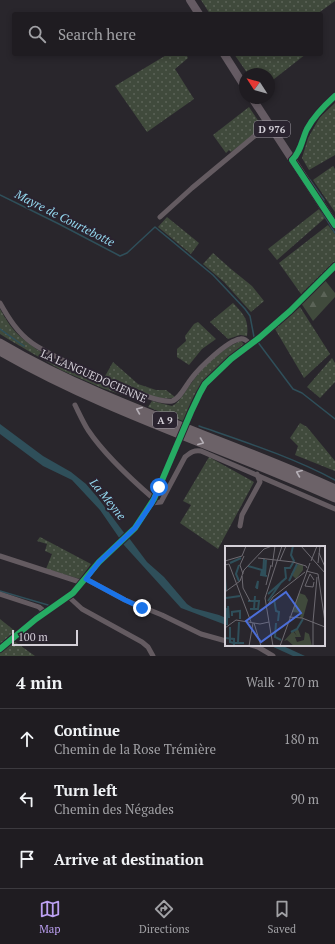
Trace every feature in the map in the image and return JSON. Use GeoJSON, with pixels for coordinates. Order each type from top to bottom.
{"type":"FeatureCollection","features":[{"type":"Feature","properties":{"kind":"highway","name":"LA LANGUEDOCIENNE"},"geometry":{"type":"LineString","coordinates":[[0,343],[24,357],[82,386],[335,489]]}},
{"type":"Feature","properties":{"kind":"highway","name":"LA LANGUEDOCIENNE"},"geometry":{"type":"LineString","coordinates":[[0,351],[44,375],[102,403],[272,470],[335,498]]}},
{"type":"Feature","properties":{"kind":"main road"},"geometry":{"type":"LineString","coordinates":[[190,0],[198,12]]}},
{"type":"Feature","properties":{"kind":"main road"},"geometry":{"type":"LineString","coordinates":[[225,56],[239,78]]}},
{"type":"Feature","properties":{"kind":"main road","name":"D 976"},"geometry":{"type":"LineString","coordinates":[[256,104],[335,225]]}},
{"type":"Feature","properties":{"kind":"street"},"geometry":{"type":"LineString","coordinates":[[292,160],[298,153],[314,117],[325,104],[335,96]]}},
{"type":"Feature","properties":{"kind":"street"},"geometry":{"type":"LineString","coordinates":[[160,217],[192,188],[269,124]]}},
{"type":"Feature","properties":{"kind":"street"},"geometry":{"type":"LineString","coordinates":[[0,650],[23,629],[69,597],[99,562],[128,536],[141,521],[153,501],[200,393],[212,377],[231,359],[254,342],[294,307],[335,266]]}},
{"type":"Feature","properties":{"kind":"street"},"geometry":{"type":"LineString","coordinates":[[0,303],[9,319],[21,334],[48,353],[115,385],[171,402],[176,399],[209,359],[240,339],[254,342]]}},
{"type":"Feature","properties":{"kind":"street"},"geometry":{"type":"LineString","coordinates":[[75,405],[98,444],[153,501],[160,502],[185,457],[190,452],[196,450],[257,474],[335,509]]}},
{"type":"Feature","properties":{"kind":"street"},"geometry":{"type":"LineString","coordinates":[[240,526],[242,515],[260,482],[257,474]]}},
{"type":"Feature","properties":{"kind":"street"},"geometry":{"type":"LineString","coordinates":[[0,556],[82,583]]}},
{"type":"Feature","properties":{"kind":"street"},"geometry":{"type":"LineString","coordinates":[[86,579],[125,600],[162,615],[201,634],[225,641]]}},
{"type":"Feature","properties":{"kind":"street"},"geometry":{"type":"LineString","coordinates":[[0,594],[39,607],[46,612]]}},
{"type":"Feature","properties":{"kind":"street"},"geometry":{"type":"LineString","coordinates":[[69,597],[82,609],[142,642],[148,647],[153,656]]}},
{"type":"Feature","properties":{"kind":"street"},"geometry":{"type":"LineString","coordinates":[[254,646],[273,656]]}},
{"type":"Feature","properties":{"kind":"green space"},"geometry":{"type":"Polygon","coordinates":[[[201,0],[335,0],[320,12],[209,12],[201,0]]]}},
{"type":"Feature","properties":{"kind":"green space"},"geometry":{"type":"Polygon","coordinates":[[[165,56],[187,56],[188,58],[175,69],[194,99],[147,132],[115,86],[165,56]]]}},
{"type":"Feature","properties":{"kind":"green space"},"geometry":{"type":"Polygon","coordinates":[[[235,56],[303,56],[275,78],[275,68],[244,68],[235,56]]]}},
{"type":"Feature","properties":{"kind":"green space"},"geometry":{"type":"Polygon","coordinates":[[[335,103],[335,155],[309,170],[302,158],[308,138],[320,117],[335,103]]]}},
{"type":"Feature","properties":{"kind":"green space"},"geometry":{"type":"Polygon","coordinates":[[[249,107],[263,128],[231,152],[229,150],[226,153],[213,135],[249,107]]]}},
{"type":"Feature","properties":{"kind":"green space"},"geometry":{"type":"Polygon","coordinates":[[[333,166],[335,169],[335,212],[313,180],[333,166]]]}},
{"type":"Feature","properties":{"kind":"green space"},"geometry":{"type":"Polygon","coordinates":[[[319,209],[325,218],[277,260],[268,249],[319,209]]]}},
{"type":"Feature","properties":{"kind":"green space"},"geometry":{"type":"Polygon","coordinates":[[[167,217],[199,243],[191,254],[158,227],[167,217]]]}},
{"type":"Feature","properties":{"kind":"green space"},"geometry":{"type":"Polygon","coordinates":[[[328,225],[335,234],[335,261],[301,294],[279,263],[328,225]]]}},
{"type":"Feature","properties":{"kind":"green space"},"geometry":{"type":"Polygon","coordinates":[[[213,253],[252,286],[264,301],[251,312],[224,282],[203,264],[213,253]]]}},
{"type":"Feature","properties":{"kind":"green space"},"geometry":{"type":"Polygon","coordinates":[[[324,279],[335,293],[335,297],[313,321],[301,303],[324,279]]]}},
{"type":"Feature","properties":{"kind":"green space"},"geometry":{"type":"Polygon","coordinates":[[[233,303],[245,318],[247,325],[247,336],[240,335],[228,339],[210,322],[233,303]]]}},
{"type":"Feature","properties":{"kind":"green space"},"geometry":{"type":"Polygon","coordinates":[[[300,307],[330,354],[304,378],[275,329],[300,307]]]}},
{"type":"Feature","properties":{"kind":"green space"},"geometry":{"type":"Polygon","coordinates":[[[0,309],[16,332],[36,349],[81,373],[145,398],[143,402],[102,388],[61,370],[0,334],[0,309]]]}},
{"type":"Feature","properties":{"kind":"green space"},"geometry":{"type":"Polygon","coordinates":[[[198,322],[216,339],[202,349],[189,365],[177,357],[177,349],[186,341],[185,336],[194,324],[198,322]]]}},
{"type":"Feature","properties":{"kind":"green space"},"geometry":{"type":"Polygon","coordinates":[[[241,341],[244,344],[203,382],[183,421],[148,407],[152,401],[172,406],[175,404],[208,364],[227,348],[241,341]]]}},
{"type":"Feature","properties":{"kind":"green space"},"geometry":{"type":"Polygon","coordinates":[[[332,358],[335,363],[335,382],[320,398],[307,387],[332,358]]]}},
{"type":"Feature","properties":{"kind":"green space"},"geometry":{"type":"Polygon","coordinates":[[[113,362],[138,384],[156,390],[166,390],[175,397],[160,398],[150,396],[104,378],[113,362]]]}},
{"type":"Feature","properties":{"kind":"green space"},"geometry":{"type":"Polygon","coordinates":[[[300,423],[307,427],[335,461],[335,471],[295,455],[298,446],[290,438],[300,423]]]}},
{"type":"Feature","properties":{"kind":"green space"},"geometry":{"type":"Polygon","coordinates":[[[209,457],[254,482],[218,549],[180,523],[191,505],[183,501],[209,457]]]}},
{"type":"Feature","properties":{"kind":"green space"},"geometry":{"type":"Polygon","coordinates":[[[40,537],[91,564],[80,579],[46,569],[52,554],[45,551],[47,544],[37,541],[40,537]]]}},
{"type":"Feature","properties":{"kind":"green space"},"geometry":{"type":"Polygon","coordinates":[[[0,619],[15,631],[0,644],[0,619]]]}},
{"type":"Feature","properties":{"kind":"green space"},"geometry":{"type":"Polygon","coordinates":[[[14,641],[35,656],[0,656],[0,653],[14,641]]]}},
{"type":"Feature","properties":{"kind":"water"},"geometry":{"type":"Polygon","coordinates":[[[0,424],[43,456],[71,472],[86,484],[125,534],[120,539],[100,510],[72,480],[43,466],[0,434],[0,424]]]}},
{"type":"Feature","properties":{"kind":"water"},"geometry":{"type":"Polygon","coordinates":[[[129,538],[147,562],[164,577],[187,604],[193,608],[225,618],[225,625],[181,608],[123,544],[129,538]]]}},
{"type":"Feature","properties":{"kind":"water"},"geometry":{"type":"Polygon","coordinates":[[[271,646],[283,646],[305,656],[293,656],[271,646]]]}},
{"type":"Feature","properties":{"kind":"waterway"},"geometry":{"type":"LineString","coordinates":[[310,180],[324,200]]}},
{"type":"Feature","properties":{"kind":"waterway","name":"Mayre de Courtebotte"},"geometry":{"type":"LineString","coordinates":[[0,195],[120,256],[127,253],[155,227],[213,275],[245,309],[250,316],[254,337],[293,389],[302,393],[335,419]]}},
{"type":"Feature","properties":{"kind":"waterway"},"geometry":{"type":"LineString","coordinates":[[322,212],[335,233]]}},
{"type":"Feature","properties":{"kind":"waterway"},"geometry":{"type":"LineString","coordinates":[[0,329],[24,346]]}},
{"type":"Feature","properties":{"kind":"waterway"},"geometry":{"type":"LineString","coordinates":[[199,426],[285,457],[335,480]]}},
{"type":"Feature","properties":{"kind":"waterway"},"geometry":{"type":"LineString","coordinates":[[0,591],[48,605]]}},
{"type":"Feature","properties":{"kind":"waterway"},"geometry":{"type":"LineString","coordinates":[[2,644],[40,612]]}},
{"type":"Feature","properties":{"kind":"cycle path"},"geometry":{"type":"LineString","coordinates":[[335,96],[310,124],[299,149],[292,160],[335,225]]}},
{"type":"Feature","properties":{"kind":"cycle path"},"geometry":{"type":"LineString","coordinates":[[0,649],[36,619],[73,593],[99,562],[135,528],[154,499],[191,412],[205,384],[231,359],[259,338],[290,311],[335,266]]}},
{"type":"Feature","properties":{"kind":"route"},"geometry":{"type":"LineString","coordinates":[[142,608],[86,579],[99,562],[135,528],[146,514],[159,487]]}},
{"type":"Feature","properties":{"kind":"water label","name":"La Meyne"},"geometry":{"type":"Point","coordinates":[108,499]}}]}
